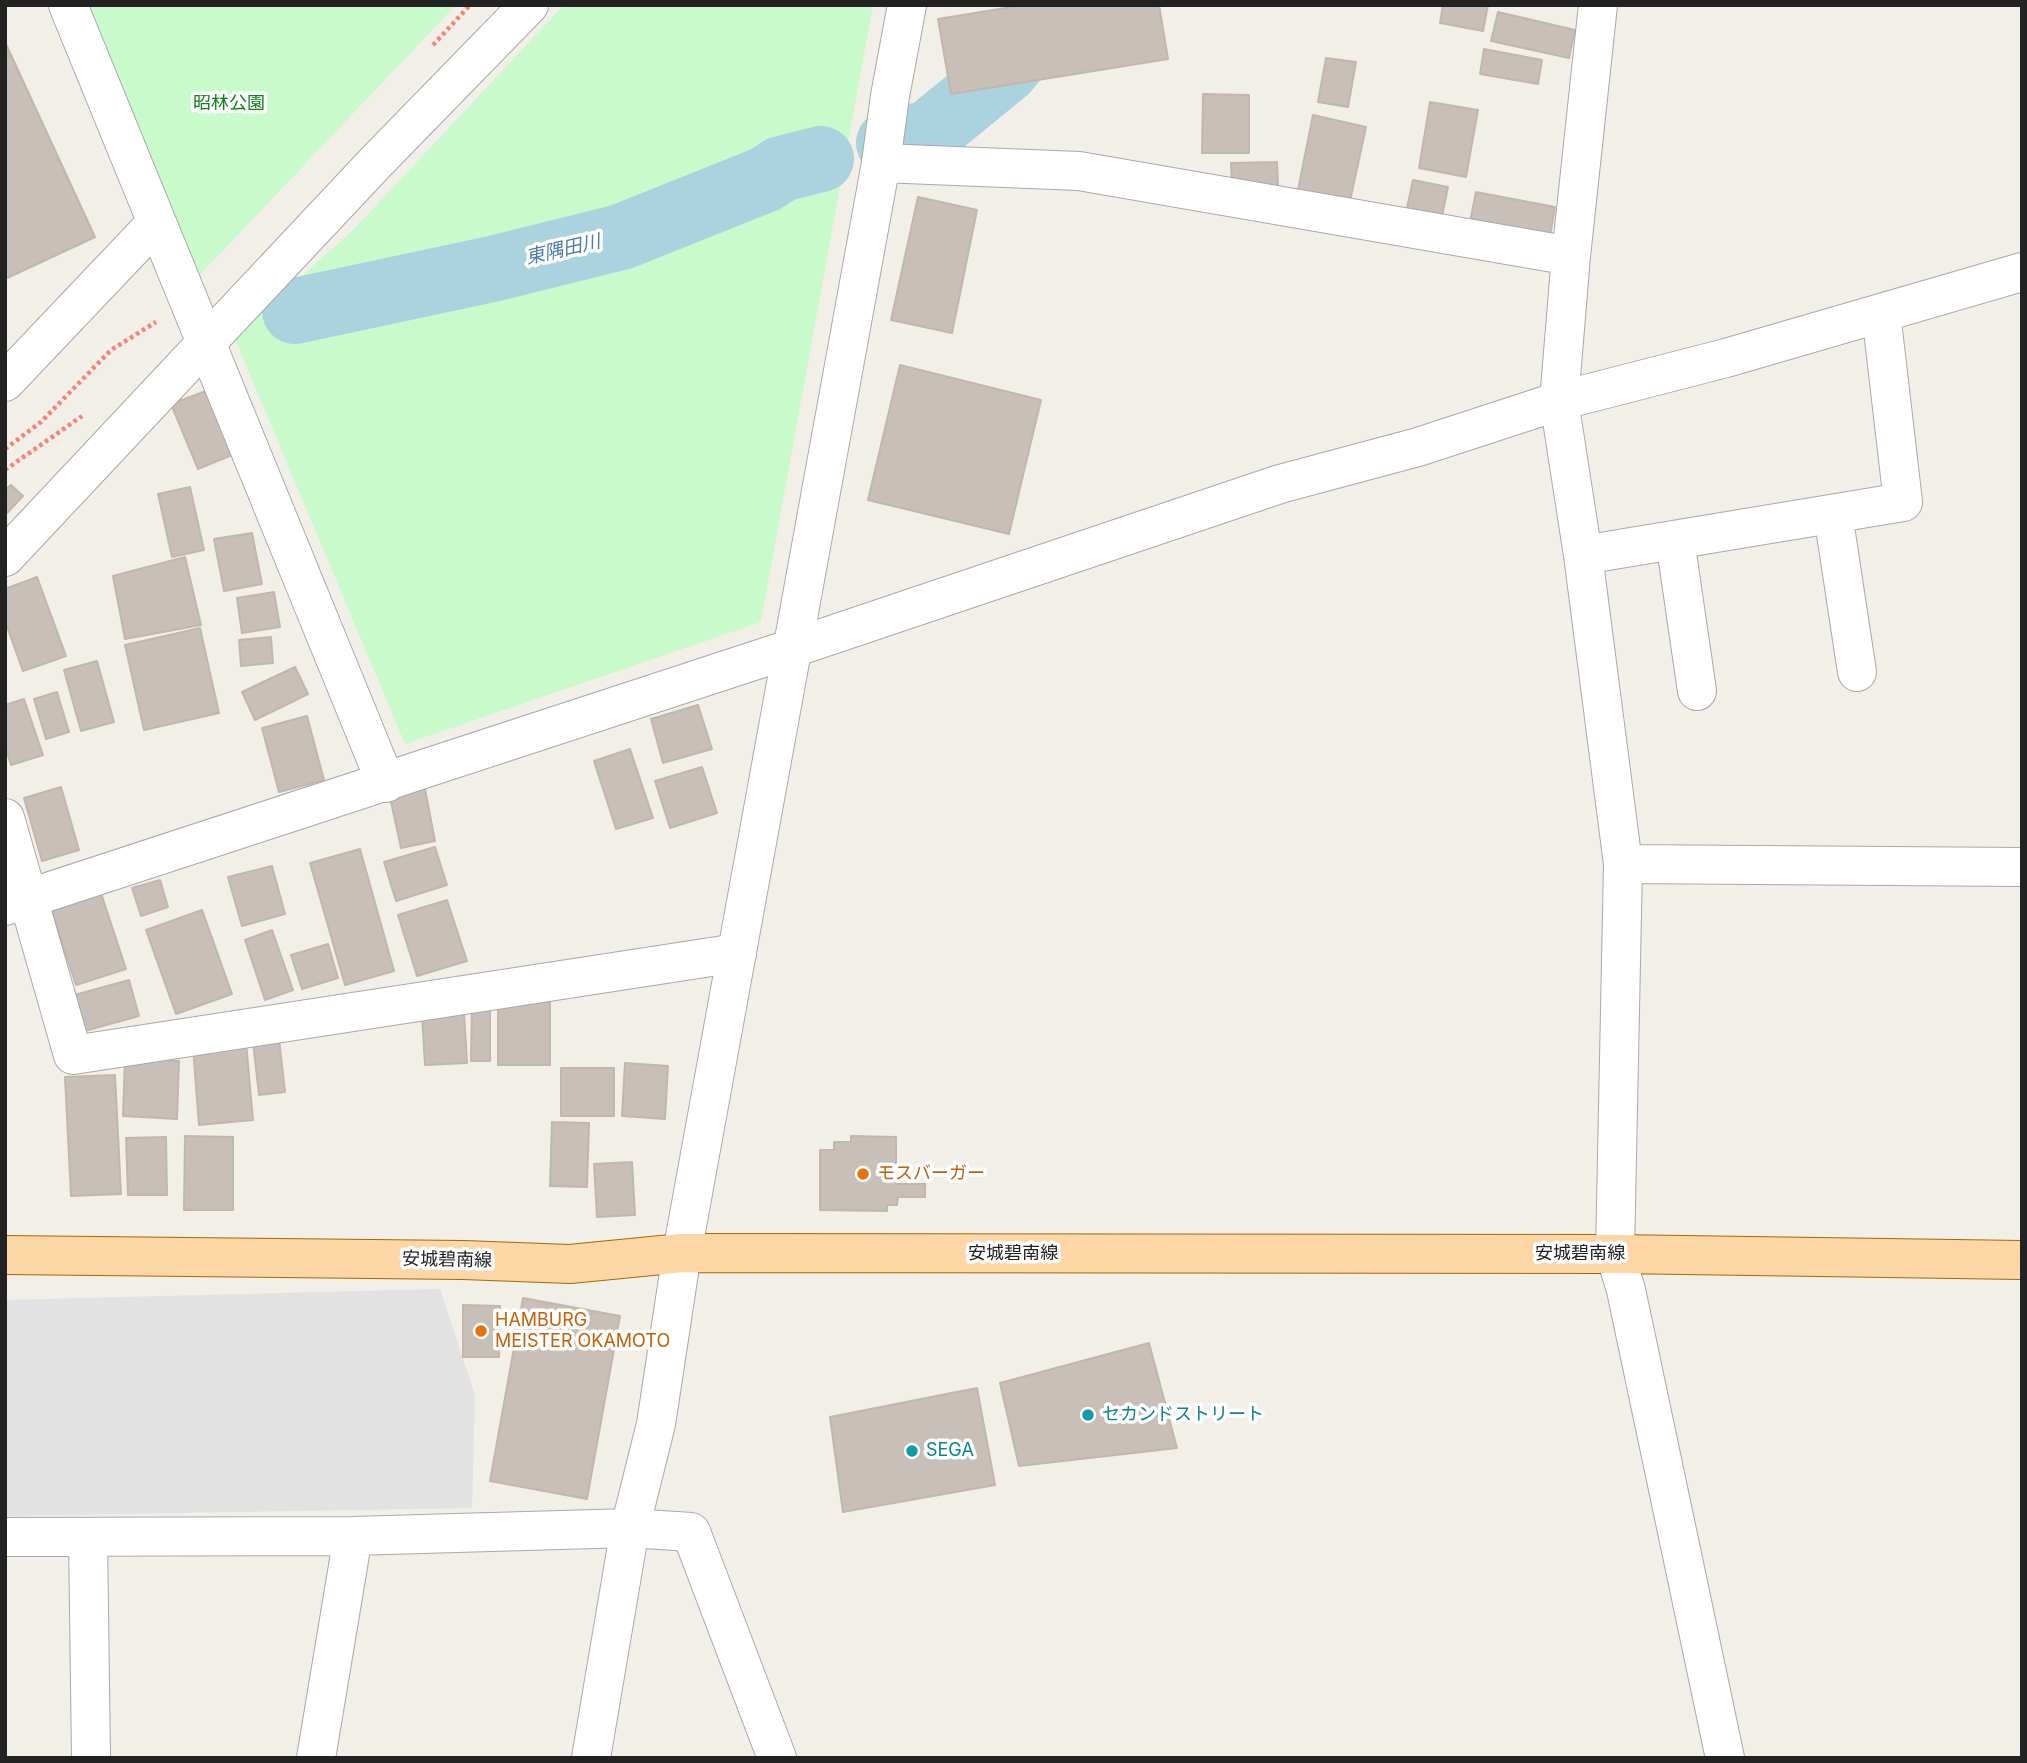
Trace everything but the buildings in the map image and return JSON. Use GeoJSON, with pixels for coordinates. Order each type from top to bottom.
{"type":"FeatureCollection","features":[{"type":"Feature","properties":{"kind":"main road","name":"安城碧南線"},"geometry":{"type":"LineString","coordinates":[[5,1255],[463,1259],[570,1264],[682,1253],[1615,1254],[2022,1260]]}},
{"type":"Feature","properties":{"kind":"street"},"geometry":{"type":"LineString","coordinates":[[68,5],[386,783]]}},
{"type":"Feature","properties":{"kind":"street"},"geometry":{"type":"LineString","coordinates":[[5,557],[376,162],[529,5]]}},
{"type":"Feature","properties":{"kind":"street"},"geometry":{"type":"LineString","coordinates":[[591,1758],[630,1528],[656,1424],[682,1253],[881,163],[907,5]]}},
{"type":"Feature","properties":{"kind":"street"},"geometry":{"type":"LineString","coordinates":[[1598,5],[1571,256],[1559,401],[1583,555],[1623,864],[1615,1254],[1626,1290],[1725,1758]]}},
{"type":"Feature","properties":{"kind":"street"},"geometry":{"type":"LineString","coordinates":[[881,163],[1079,171],[1571,256]]}},
{"type":"Feature","properties":{"kind":"street"},"geometry":{"type":"LineString","coordinates":[[5,382],[156,223]]}},
{"type":"Feature","properties":{"kind":"street"},"geometry":{"type":"LineString","coordinates":[[18,902],[386,783],[1280,484],[1418,447],[1559,401],[1713,361],[2022,272]]}},
{"type":"Feature","properties":{"kind":"street"},"geometry":{"type":"LineString","coordinates":[[1583,555],[1903,502],[1881,313]]}},
{"type":"Feature","properties":{"kind":"street"},"geometry":{"type":"LineString","coordinates":[[1833,514],[1857,672]]}},
{"type":"Feature","properties":{"kind":"street"},"geometry":{"type":"LineString","coordinates":[[1675,540],[1696,691]]}},
{"type":"Feature","properties":{"kind":"street"},"geometry":{"type":"LineString","coordinates":[[5,818],[18,902],[73,1055],[737,953]]}},
{"type":"Feature","properties":{"kind":"street"},"geometry":{"type":"LineString","coordinates":[[1623,864],[2022,867]]}},
{"type":"Feature","properties":{"kind":"street"},"geometry":{"type":"LineString","coordinates":[[5,1537],[354,1536],[630,1528],[691,1532],[777,1758]]}},
{"type":"Feature","properties":{"kind":"street"},"geometry":{"type":"LineString","coordinates":[[316,1758],[354,1536]]}},
{"type":"Feature","properties":{"kind":"street"},"geometry":{"type":"LineString","coordinates":[[88,1537],[90,1758]]}},
{"type":"Feature","properties":{"kind":"path"},"geometry":{"type":"LineString","coordinates":[[5,449],[41,422],[111,350],[190,302]]}},
{"type":"Feature","properties":{"kind":"green space","name":"昭林公園"},"geometry":{"type":"Polygon","coordinates":[[[82,5],[456,5],[196,279],[82,5]]]}},
{"type":"Feature","properties":{"kind":"green space"},"geometry":{"type":"Polygon","coordinates":[[[564,5],[873,5],[761,622],[405,744],[234,337],[353,230],[564,5]]]}},
{"type":"Feature","properties":{"kind":"shaded area"},"geometry":{"type":"Polygon","coordinates":[[[440,1289],[475,1395],[472,1508],[5,1516],[5,1300],[440,1289]]]}},
{"type":"Feature","properties":{"kind":"waterway","name":"東隅田川"},"geometry":{"type":"LineString","coordinates":[[889,143],[929,133],[1006,70],[1045,22]]}},
{"type":"Feature","properties":{"kind":"waterway","name":"東隅田川"},"geometry":{"type":"LineString","coordinates":[[295,311],[492,269],[621,237],[766,179],[781,169],[821,159]]}},
{"type":"Feature","properties":{"kind":"place","name":"モスバーガー"},"geometry":{"type":"Point","coordinates":[863,1174]}},
{"type":"Feature","properties":{"kind":"place","name":"HAMBURG MEISTER OKAMOTO"},"geometry":{"type":"Point","coordinates":[481,1331]}},
{"type":"Feature","properties":{"kind":"place","name":"セカンドストリート"},"geometry":{"type":"Point","coordinates":[1088,1415]}},
{"type":"Feature","properties":{"kind":"place","name":"SEGA"},"geometry":{"type":"Point","coordinates":[912,1451]}}]}
